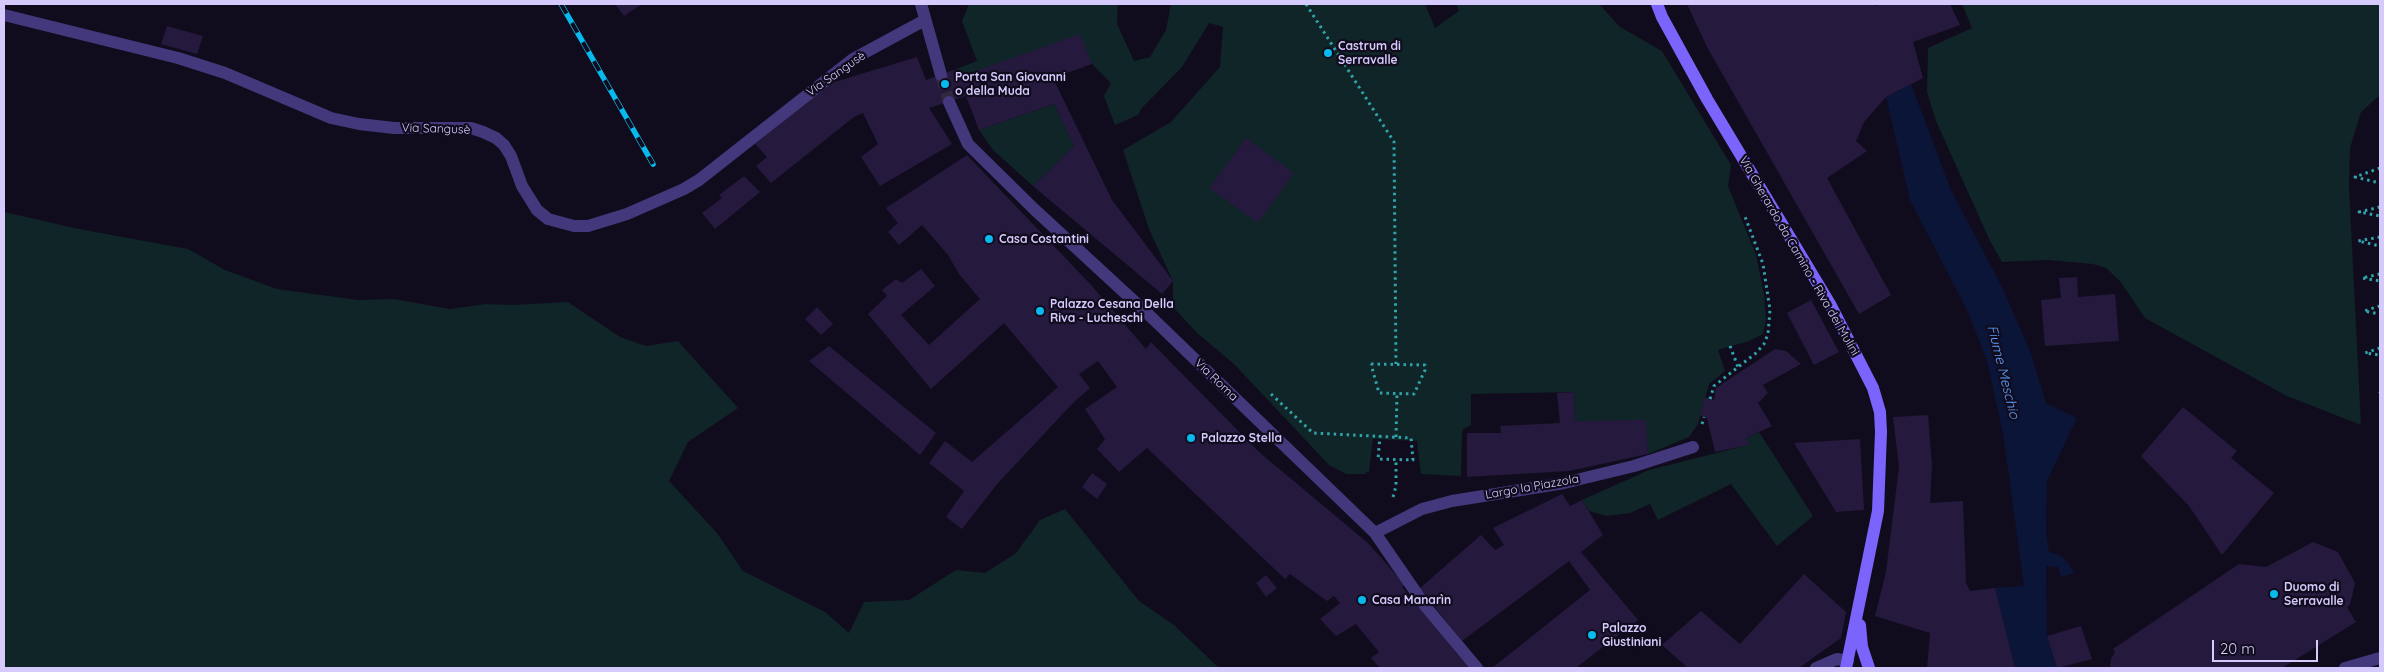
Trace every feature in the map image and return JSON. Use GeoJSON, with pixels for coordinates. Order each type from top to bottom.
{"type":"FeatureCollection","features":[{"type":"Feature","properties":{"kind":"street"},"geometry":{"type":"LineString","coordinates":[[921,4],[941,75]]}},
{"type":"Feature","properties":{"kind":"street","name":"Via Gherardo da Camino - Riva dei Mulini"},"geometry":{"type":"LineString","coordinates":[[1657,4],[1662,17],[1706,99],[1830,304],[1873,388],[1880,412],[1878,511],[1859,613]]}},
{"type":"Feature","properties":{"kind":"street","name":"Via Sangusè"},"geometry":{"type":"LineString","coordinates":[[4,15],[178,58],[225,73],[331,118],[359,124],[394,128],[470,128],[483,132],[496,138],[504,145],[526,193],[537,210],[548,219],[574,226],[588,226],[627,214],[684,189],[714,168],[853,59],[925,20]]}},
{"type":"Feature","properties":{"kind":"street","name":"Via Roma"},"geometry":{"type":"LineString","coordinates":[[949,102],[968,144],[1034,209],[1149,314],[1375,533],[1426,607],[1477,668]]}},
{"type":"Feature","properties":{"kind":"street","name":"Largo la Piazzola"},"geometry":{"type":"LineString","coordinates":[[1375,533],[1422,509],[1452,501],[1564,482],[1634,466],[1693,447]]}},
{"type":"Feature","properties":{"kind":"street"},"geometry":{"type":"LineString","coordinates":[[1816,668],[1837,659],[1847,665],[1859,613]]}},
{"type":"Feature","properties":{"kind":"street"},"geometry":{"type":"LineString","coordinates":[[1859,613],[1862,647],[1869,668]]}},
{"type":"Feature","properties":{"kind":"street"},"geometry":{"type":"LineString","coordinates":[[2345,668],[2380,658]]}},
{"type":"Feature","properties":{"kind":"path"},"geometry":{"type":"LineString","coordinates":[[1306,4],[1394,142],[1396,364]]}},
{"type":"Feature","properties":{"kind":"path"},"geometry":{"type":"LineString","coordinates":[[2380,168],[2356,177],[2380,183]]}},
{"type":"Feature","properties":{"kind":"path"},"geometry":{"type":"LineString","coordinates":[[2380,207],[2359,212],[2380,216]]}},
{"type":"Feature","properties":{"kind":"path"},"geometry":{"type":"LineString","coordinates":[[1710,399],[1714,386],[1764,344],[1770,322],[1763,264],[1744,212]]}},
{"type":"Feature","properties":{"kind":"path"},"geometry":{"type":"LineString","coordinates":[[2380,237],[2358,241],[2380,246]]}},
{"type":"Feature","properties":{"kind":"path"},"geometry":{"type":"LineString","coordinates":[[2380,274],[2362,278],[2380,281]]}},
{"type":"Feature","properties":{"kind":"path"},"geometry":{"type":"LineString","coordinates":[[2380,306],[2364,311],[2380,314]]}},
{"type":"Feature","properties":{"kind":"path"},"geometry":{"type":"LineString","coordinates":[[1730,346],[1738,367]]}},
{"type":"Feature","properties":{"kind":"path"},"geometry":{"type":"LineString","coordinates":[[2380,348],[2365,353],[2380,355]]}},
{"type":"Feature","properties":{"kind":"path"},"geometry":{"type":"LineString","coordinates":[[1370,364],[1396,364],[1425,365],[1425,370],[1414,394],[1379,393],[1370,364]]}},
{"type":"Feature","properties":{"kind":"path"},"geometry":{"type":"LineString","coordinates":[[1396,394],[1396,437]]}},
{"type":"Feature","properties":{"kind":"path"},"geometry":{"type":"LineString","coordinates":[[1275,398],[1313,434],[1380,436],[1411,438],[1413,460],[1378,459],[1380,436]]}},
{"type":"Feature","properties":{"kind":"path"},"geometry":{"type":"LineString","coordinates":[[1396,460],[1396,486]]}},
{"type":"Feature","properties":{"kind":"green space"},"geometry":{"type":"Polygon","coordinates":[[[969,4],[1118,4],[1117,24],[1134,61],[1150,57],[1166,30],[1171,4],[1425,4],[1435,28],[1459,11],[1456,4],[1599,4],[1620,27],[1662,51],[1731,165],[1728,186],[1756,255],[1764,294],[1766,319],[1763,334],[1749,341],[1718,350],[1725,371],[1709,384],[1698,424],[1689,437],[1648,454],[1645,421],[1575,421],[1574,392],[1471,394],[1471,425],[1463,429],[1462,433],[1461,476],[1421,474],[1417,441],[1373,439],[1369,472],[1366,472],[1366,474],[1346,474],[1329,465],[1234,364],[1197,333],[1173,307],[1173,281],[1149,229],[1123,150],[1171,122],[1220,67],[1223,27],[1209,23],[1182,67],[1141,109],[1138,115],[1115,125],[1104,96],[1111,83],[1092,64],[968,74],[959,77],[956,69],[977,61],[962,21],[969,4]]]}},
{"type":"Feature","properties":{"kind":"green space"},"geometry":{"type":"Polygon","coordinates":[[[1962,4],[2380,4],[2380,95],[2361,112],[2350,148],[2349,186],[2361,425],[2287,396],[2145,318],[2120,281],[2106,268],[2093,264],[2048,260],[2002,262],[1990,241],[1936,121],[1927,92],[1928,48],[1972,28],[1962,4]]]}},
{"type":"Feature","properties":{"kind":"green space"},"geometry":{"type":"Polygon","coordinates":[[[1054,104],[1074,146],[1033,186],[993,150],[979,130],[1054,104]]]}},
{"type":"Feature","properties":{"kind":"green space"},"geometry":{"type":"Polygon","coordinates":[[[4,212],[79,229],[188,249],[225,270],[277,289],[358,300],[394,299],[450,309],[485,304],[511,305],[568,302],[620,337],[646,346],[678,341],[738,408],[688,442],[669,481],[717,533],[743,571],[825,612],[849,633],[864,602],[909,600],[956,570],[985,573],[1016,553],[1040,520],[1065,509],[1139,601],[1174,625],[1219,668],[4,668],[4,212]]]}},
{"type":"Feature","properties":{"kind":"green space"},"geometry":{"type":"Polygon","coordinates":[[[1759,432],[1813,516],[1777,546],[1731,484],[1658,520],[1650,504],[1630,513],[1607,516],[1589,511],[1582,500],[1649,470],[1748,445],[1746,438],[1759,432]]]}},
{"type":"Feature","properties":{"kind":"water","name":"Fiume Meschio"},"geometry":{"type":"Polygon","coordinates":[[[1911,84],[1951,190],[2003,289],[2030,351],[2046,403],[2077,418],[2047,481],[2046,532],[2049,552],[2059,555],[2067,561],[2074,573],[2061,577],[2058,567],[2046,566],[2047,636],[2057,668],[2015,668],[2002,619],[1995,588],[2024,586],[2003,433],[1987,361],[1968,312],[1910,200],[1886,97],[1911,84]]]}},
{"type":"Feature","properties":{"kind":"building"},"geometry":{"type":"Polygon","coordinates":[[[615,4],[642,4],[624,16],[615,4]]]}},
{"type":"Feature","properties":{"kind":"building"},"geometry":{"type":"Polygon","coordinates":[[[1687,4],[1874,4],[1875,6],[1880,4],[1950,4],[1960,25],[1913,42],[1923,78],[1886,97],[1864,122],[1856,141],[1867,151],[1827,178],[1891,295],[1859,314],[1707,47],[1687,4]]]}},
{"type":"Feature","properties":{"kind":"building"},"geometry":{"type":"Polygon","coordinates":[[[167,26],[203,36],[197,54],[161,44],[167,26]]]}},
{"type":"Feature","properties":{"kind":"building"},"geometry":{"type":"Polygon","coordinates":[[[1080,34],[1092,64],[1053,78],[1112,200],[1173,281],[1162,294],[1033,186],[1074,146],[1054,104],[979,130],[966,96],[929,108],[952,144],[880,186],[861,157],[878,144],[863,113],[854,117],[771,183],[756,166],[767,157],[755,144],[828,84],[917,57],[926,80],[956,69],[959,77],[1080,34]]]}},
{"type":"Feature","properties":{"kind":"building"},"geometry":{"type":"Polygon","coordinates":[[[1246,138],[1294,173],[1258,223],[1209,188],[1246,138]]]}},
{"type":"Feature","properties":{"kind":"building"},"geometry":{"type":"Polygon","coordinates":[[[967,155],[1092,286],[1146,349],[1151,342],[1259,452],[1368,543],[1405,585],[1402,587],[1469,668],[1380,668],[1371,658],[1379,652],[1356,624],[1336,636],[1320,619],[1340,603],[1334,596],[1327,601],[1290,574],[1285,579],[1147,448],[1119,472],[1097,449],[1105,439],[1085,409],[1117,387],[1098,361],[1079,374],[1090,388],[1073,403],[998,483],[962,529],[946,517],[964,491],[929,463],[945,441],[972,462],[1058,387],[1004,323],[931,389],[868,314],[887,296],[882,290],[896,279],[902,283],[921,269],[935,286],[901,315],[929,345],[980,299],[959,274],[948,255],[922,225],[899,245],[888,232],[898,223],[886,208],[967,155]]]}},
{"type":"Feature","properties":{"kind":"building"},"geometry":{"type":"Polygon","coordinates":[[[744,176],[760,192],[715,229],[702,213],[722,198],[719,195],[744,176]]]}},
{"type":"Feature","properties":{"kind":"building"},"geometry":{"type":"Polygon","coordinates":[[[2077,277],[2078,297],[2115,294],[2119,341],[2045,346],[2041,300],[2061,298],[2059,278],[2077,277]]]}},
{"type":"Feature","properties":{"kind":"building"},"geometry":{"type":"Polygon","coordinates":[[[1811,300],[1839,352],[1814,365],[1787,313],[1811,300]]]}},
{"type":"Feature","properties":{"kind":"building"},"geometry":{"type":"Polygon","coordinates":[[[817,307],[833,324],[821,335],[805,319],[817,307]]]}},
{"type":"Feature","properties":{"kind":"building"},"geometry":{"type":"Polygon","coordinates":[[[829,346],[936,433],[920,455],[809,361],[829,346]]]}},
{"type":"Feature","properties":{"kind":"building"},"geometry":{"type":"Polygon","coordinates":[[[1775,349],[1786,351],[1801,364],[1763,385],[1768,393],[1758,403],[1772,426],[1746,438],[1749,445],[1715,452],[1707,418],[1700,415],[1705,397],[1714,400],[1716,388],[1775,349]]]}},
{"type":"Feature","properties":{"kind":"building"},"geometry":{"type":"Polygon","coordinates":[[[1574,392],[1575,421],[1646,420],[1648,454],[1569,471],[1467,477],[1467,433],[1501,433],[1500,426],[1560,423],[1557,393],[1574,392]]]}},
{"type":"Feature","properties":{"kind":"building"},"geometry":{"type":"Polygon","coordinates":[[[2183,407],[2237,451],[2231,458],[2274,493],[2222,555],[2189,506],[2141,456],[2183,407]]]}},
{"type":"Feature","properties":{"kind":"building"},"geometry":{"type":"Polygon","coordinates":[[[1928,415],[1932,465],[1930,503],[1963,501],[1966,583],[1970,591],[1995,588],[2015,668],[1927,668],[1930,633],[1875,616],[1886,572],[1899,467],[1893,417],[1928,415]]]}},
{"type":"Feature","properties":{"kind":"building"},"geometry":{"type":"Polygon","coordinates":[[[1860,439],[1864,510],[1836,512],[1794,443],[1860,439]]]}},
{"type":"Feature","properties":{"kind":"building"},"geometry":{"type":"Polygon","coordinates":[[[1092,473],[1107,484],[1097,499],[1082,487],[1092,473]]]}},
{"type":"Feature","properties":{"kind":"building"},"geometry":{"type":"Polygon","coordinates":[[[1562,494],[1570,506],[1582,500],[1603,535],[1581,552],[1638,620],[1577,667],[1579,668],[1492,668],[1590,590],[1569,561],[1462,641],[1420,588],[1481,535],[1495,550],[1504,545],[1493,528],[1562,494]]]}},
{"type":"Feature","properties":{"kind":"building","name":"Duomo di Serravalle"},"geometry":{"type":"Polygon","coordinates":[[[2313,542],[2338,552],[2355,583],[2350,605],[2347,607],[2356,622],[2282,668],[2110,668],[2111,659],[2115,652],[2113,649],[2239,564],[2266,567],[2313,542]]]}},
{"type":"Feature","properties":{"kind":"building"},"geometry":{"type":"Polygon","coordinates":[[[1804,574],[1846,612],[1841,638],[1799,668],[1688,668],[1662,645],[1701,611],[1740,644],[1804,574]]]}},
{"type":"Feature","properties":{"kind":"building"},"geometry":{"type":"Polygon","coordinates":[[[1266,575],[1277,588],[1266,597],[1256,583],[1266,575]]]}},
{"type":"Feature","properties":{"kind":"building"},"geometry":{"type":"Polygon","coordinates":[[[2081,626],[2092,659],[2057,668],[2047,636],[2081,626]]]}},
{"type":"Feature","properties":{"kind":"tunnel"},"geometry":{"type":"LineString","coordinates":[[941,75],[949,102]]}},
{"type":"Feature","properties":{"kind":"railway"},"geometry":{"type":"LineString","coordinates":[[561,4],[653,164]]}},
{"type":"Feature","properties":{"kind":"place","name":"Castrum di Serravalle"},"geometry":{"type":"Point","coordinates":[1328,53]}},
{"type":"Feature","properties":{"kind":"place","name":"Porta San Giovanni o della Muda"},"geometry":{"type":"Point","coordinates":[945,84]}},
{"type":"Feature","properties":{"kind":"place","name":"Casa Costantini"},"geometry":{"type":"Point","coordinates":[989,239]}},
{"type":"Feature","properties":{"kind":"place","name":"Palazzo Cesana Della Riva - Lucheschi"},"geometry":{"type":"Point","coordinates":[1040,311]}},
{"type":"Feature","properties":{"kind":"place","name":"Palazzo Stella"},"geometry":{"type":"Point","coordinates":[1191,438]}},
{"type":"Feature","properties":{"kind":"place","name":"Duomo di Serravalle"},"geometry":{"type":"Point","coordinates":[2274,594]}},
{"type":"Feature","properties":{"kind":"place","name":"Casa Manarìn"},"geometry":{"type":"Point","coordinates":[1362,600]}},
{"type":"Feature","properties":{"kind":"place","name":"Palazzo Giustiniani"},"geometry":{"type":"Point","coordinates":[1592,635]}}]}
